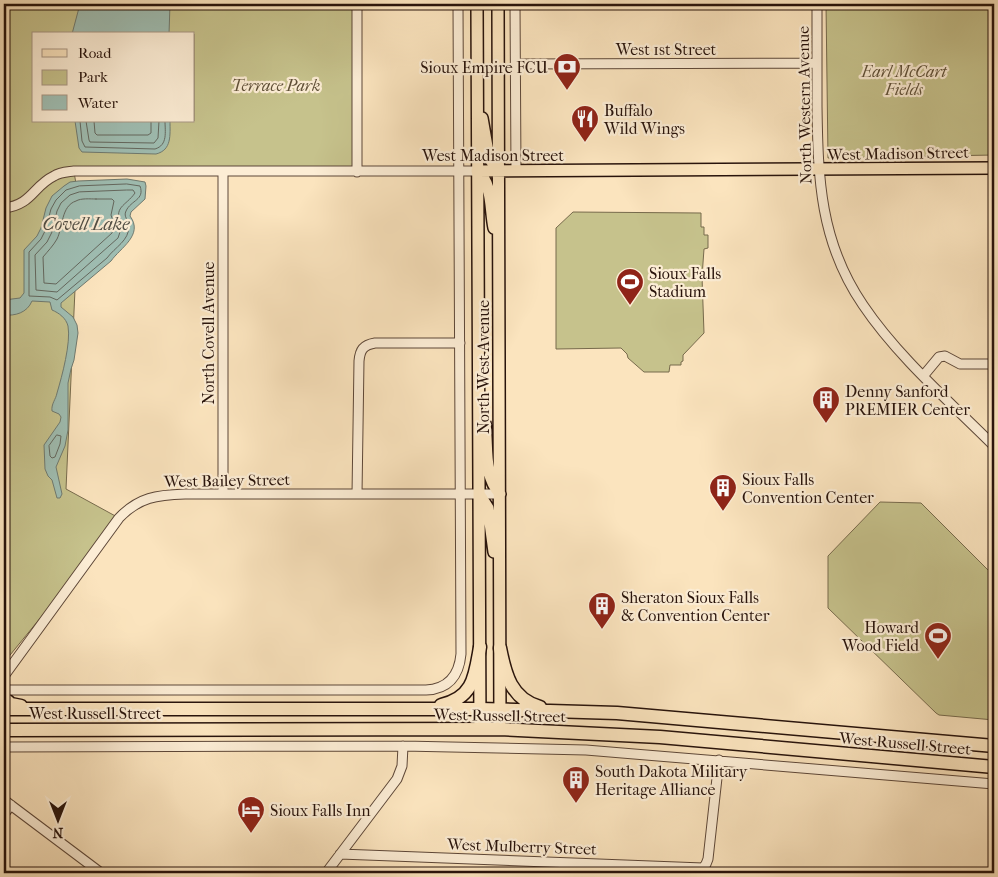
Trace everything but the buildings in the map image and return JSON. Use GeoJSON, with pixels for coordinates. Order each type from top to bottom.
{"type":"FeatureCollection","features":[{"type":"Feature","properties":{"kind":"highway"},"geometry":{"type":"LineString","coordinates":[[399,708],[440,706],[457,700],[471,687],[474,681],[480,647]]}},
{"type":"Feature","properties":{"kind":"highway"},"geometry":{"type":"LineString","coordinates":[[500,648],[507,677],[516,693],[531,704],[557,711]]}},
{"type":"Feature","properties":{"kind":"highway"},"geometry":{"type":"LineString","coordinates":[[4,698],[11,704],[51,709]]}},
{"type":"Feature","properties":{"kind":"highway","name":"West Russell Street"},"geometry":{"type":"LineString","coordinates":[[4,709],[399,708],[557,711],[659,716],[994,746]]}},
{"type":"Feature","properties":{"kind":"highway","name":"West Russell Street"},"geometry":{"type":"LineString","coordinates":[[4,730],[500,729],[660,737],[994,767]]}},
{"type":"Feature","properties":{"kind":"main road","name":"North West Avenue"},"geometry":{"type":"LineString","coordinates":[[476,4],[480,729]]}},
{"type":"Feature","properties":{"kind":"main road","name":"North West Avenue"},"geometry":{"type":"LineString","coordinates":[[498,4],[500,729]]}},
{"type":"Feature","properties":{"kind":"main road"},"geometry":{"type":"LineString","coordinates":[[477,100],[484,124],[489,158],[499,171]]}},
{"type":"Feature","properties":{"kind":"main road","name":"West Madison Street"},"geometry":{"type":"LineString","coordinates":[[477,171],[994,168]]}},
{"type":"Feature","properties":{"kind":"main road"},"geometry":{"type":"LineString","coordinates":[[477,171],[482,175],[487,184],[492,219],[499,246]]}},
{"type":"Feature","properties":{"kind":"main road"},"geometry":{"type":"LineString","coordinates":[[478,380],[485,419],[488,472],[492,484],[500,494]]}},
{"type":"Feature","properties":{"kind":"main road"},"geometry":{"type":"LineString","coordinates":[[479,494],[488,508],[495,560],[499,573]]}},
{"type":"Feature","properties":{"kind":"street"},"geometry":{"type":"LineString","coordinates":[[357,4],[357,172]]}},
{"type":"Feature","properties":{"kind":"street","name":"North West Avenue"},"geometry":{"type":"LineString","coordinates":[[452,680],[459,669],[461,654],[458,4]]}},
{"type":"Feature","properties":{"kind":"street"},"geometry":{"type":"LineString","coordinates":[[515,4],[516,171]]}},
{"type":"Feature","properties":{"kind":"street","name":"North Western Avenue"},"geometry":{"type":"LineString","coordinates":[[817,4],[818,170],[822,201],[830,236],[852,288],[884,334],[994,446]]}},
{"type":"Feature","properties":{"kind":"street","name":"West 1st Street"},"geometry":{"type":"LineString","coordinates":[[515,64],[817,63]]}},
{"type":"Feature","properties":{"kind":"street","name":"West Madison Street"},"geometry":{"type":"LineString","coordinates":[[4,208],[20,205],[47,181],[63,172],[477,171]]}},
{"type":"Feature","properties":{"kind":"street","name":"North Covell Avenue"},"geometry":{"type":"LineString","coordinates":[[223,494],[224,172]]}},
{"type":"Feature","properties":{"kind":"street"},"geometry":{"type":"LineString","coordinates":[[358,494],[359,361],[364,346],[374,343],[460,343]]}},
{"type":"Feature","properties":{"kind":"street"},"geometry":{"type":"LineString","coordinates":[[924,375],[939,358],[945,356],[960,364],[994,364]]}},
{"type":"Feature","properties":{"kind":"street","name":"West Bailey Street"},"geometry":{"type":"LineString","coordinates":[[5,670],[119,518],[140,501],[162,495],[500,494]]}},
{"type":"Feature","properties":{"kind":"street","name":"West Russell Street"},"geometry":{"type":"LineString","coordinates":[[4,690],[426,690],[440,688],[452,680]]}},
{"type":"Feature","properties":{"kind":"street"},"geometry":{"type":"LineString","coordinates":[[244,729],[244,746]]}},
{"type":"Feature","properties":{"kind":"street"},"geometry":{"type":"LineString","coordinates":[[326,873],[397,779],[402,766],[403,746]]}},
{"type":"Feature","properties":{"kind":"street","name":"West Russell Street"},"geometry":{"type":"LineString","coordinates":[[4,747],[403,746],[586,750],[994,784]]}},
{"type":"Feature","properties":{"kind":"street"},"geometry":{"type":"LineString","coordinates":[[701,871],[708,859],[718,760]]}},
{"type":"Feature","properties":{"kind":"street"},"geometry":{"type":"LineString","coordinates":[[4,814],[7,802],[101,873]]}},
{"type":"Feature","properties":{"kind":"street","name":"West Mulberry Street"},"geometry":{"type":"LineString","coordinates":[[340,854],[701,871]]}},
{"type":"Feature","properties":{"kind":"green space","name":"Terrace Park"},"geometry":{"type":"Polygon","coordinates":[[[4,4],[357,4],[357,172],[74,172],[79,201],[66,489],[119,518],[86,562],[6,660],[4,658],[4,4]]]}},
{"type":"Feature","properties":{"kind":"green space","name":"Earl McCart Fields"},"geometry":{"type":"Polygon","coordinates":[[[826,4],[994,4],[994,155],[828,158],[826,4]]]}},
{"type":"Feature","properties":{"kind":"green space","name":"Sioux Falls Stadium"},"geometry":{"type":"Polygon","coordinates":[[[573,212],[701,213],[701,227],[704,227],[704,235],[708,235],[708,248],[704,249],[702,277],[704,333],[683,355],[681,365],[670,365],[669,372],[644,372],[628,358],[621,348],[556,349],[556,228],[573,212]]]}},
{"type":"Feature","properties":{"kind":"green space","name":"Howard Wood Field"},"geometry":{"type":"Polygon","coordinates":[[[880,502],[921,503],[994,576],[994,720],[939,715],[936,713],[828,608],[828,556],[880,502]]]}},
{"type":"Feature","properties":{"kind":"water"},"geometry":{"type":"Polygon","coordinates":[[[80,4],[170,4],[169,32],[73,32],[80,4]]]}},
{"type":"Feature","properties":{"kind":"water"},"geometry":{"type":"Polygon","coordinates":[[[75,122],[170,122],[169,141],[165,149],[156,154],[82,152],[79,148],[75,122]]]}},
{"type":"Feature","properties":{"kind":"water","name":"Covell Lake"},"geometry":{"type":"Polygon","coordinates":[[[127,179],[145,182],[146,186],[145,199],[131,212],[130,216],[134,223],[133,235],[111,261],[61,303],[61,307],[73,317],[78,333],[68,383],[68,430],[65,446],[56,467],[62,494],[60,498],[57,498],[52,480],[45,469],[44,445],[60,422],[61,417],[52,411],[52,408],[65,360],[69,333],[68,326],[62,316],[52,310],[50,302],[32,301],[20,313],[4,315],[4,300],[20,298],[24,293],[24,250],[37,236],[52,196],[70,182],[127,179]]]}},
{"type":"Feature","properties":{"kind":"place","name":"Sioux Empire FCU"},"geometry":{"type":"Point","coordinates":[567,91]}},
{"type":"Feature","properties":{"kind":"place","name":"Buffalo Wild Wings"},"geometry":{"type":"Point","coordinates":[585,143]}},
{"type":"Feature","properties":{"kind":"place","name":"Sioux Falls Stadium"},"geometry":{"type":"Point","coordinates":[630,306]}},
{"type":"Feature","properties":{"kind":"place","name":"Denny Sanford PREMIER Center"},"geometry":{"type":"Point","coordinates":[826,424]}},
{"type":"Feature","properties":{"kind":"place","name":"Sioux Falls Convention Center"},"geometry":{"type":"Point","coordinates":[723,512]}},
{"type":"Feature","properties":{"kind":"place","name":"Sheraton Sioux Falls & Convention Center"},"geometry":{"type":"Point","coordinates":[602,630]}},
{"type":"Feature","properties":{"kind":"place","name":"Howard Wood Field"},"geometry":{"type":"Point","coordinates":[938,660]}},
{"type":"Feature","properties":{"kind":"place","name":"South Dakota Military Heritage Alliance"},"geometry":{"type":"Point","coordinates":[576,804]}},
{"type":"Feature","properties":{"kind":"place","name":"Sioux Falls Inn"},"geometry":{"type":"Point","coordinates":[251,834]}}]}
